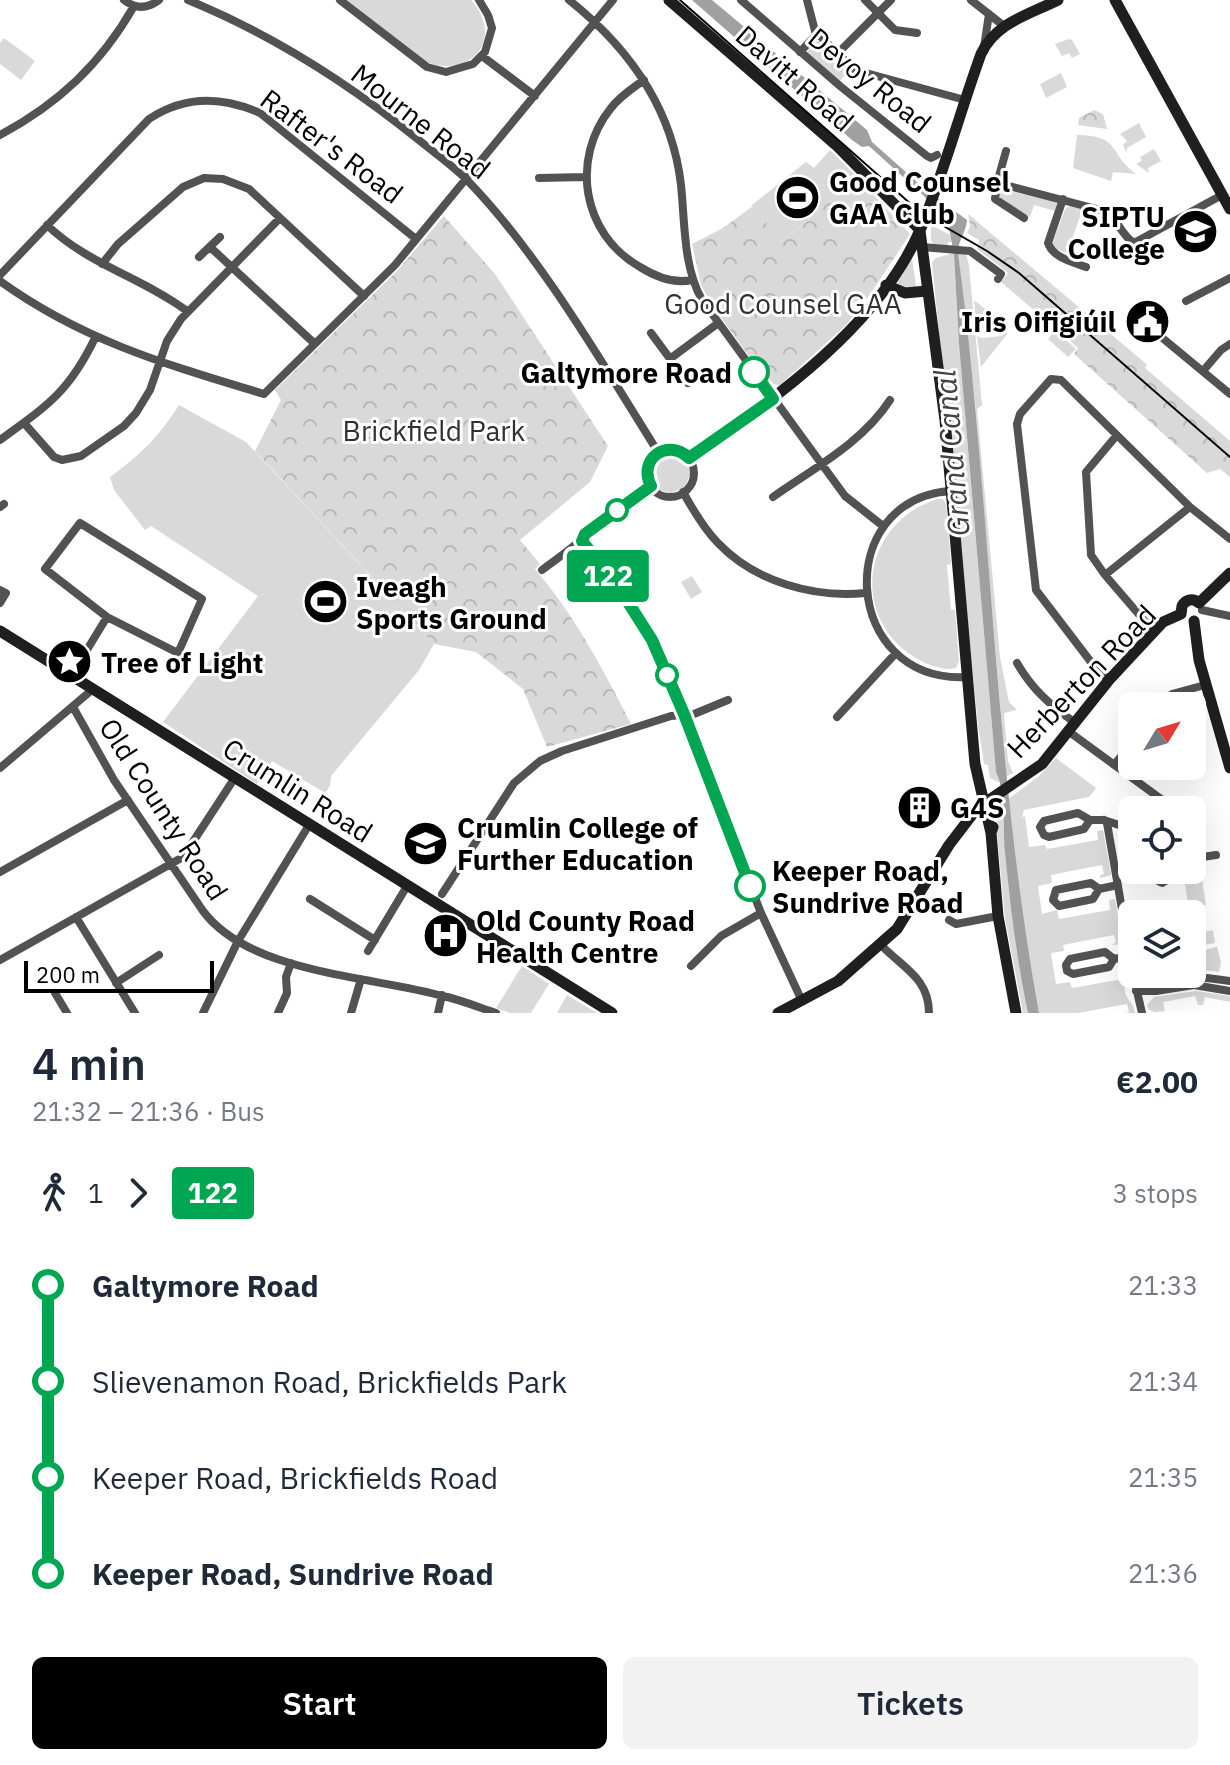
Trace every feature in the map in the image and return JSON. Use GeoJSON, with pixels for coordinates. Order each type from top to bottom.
{"type":"FeatureCollection","features":[{"type":"Feature","properties":{"kind":"main road","name":"Davitt Road"},"geometry":{"type":"LineString","coordinates":[[669,0],[836,145],[920,230]]}},
{"type":"Feature","properties":{"kind":"main road"},"geometry":{"type":"LineString","coordinates":[[689,458],[805,373],[843,336],[886,285],[920,230],[984,47],[991,35],[1058,0]]}},
{"type":"Feature","properties":{"kind":"main road"},"geometry":{"type":"LineString","coordinates":[[1115,0],[1230,209]]}},
{"type":"Feature","properties":{"kind":"main road"},"geometry":{"type":"LineString","coordinates":[[920,230],[939,364],[976,757],[990,800],[998,916],[1016,1013]]}},
{"type":"Feature","properties":{"kind":"main road"},"geometry":{"type":"LineString","coordinates":[[886,285],[905,293],[927,291]]}},
{"type":"Feature","properties":{"kind":"main road"},"geometry":{"type":"LineString","coordinates":[[1201,606],[1193,600],[1187,601],[1182,606],[1181,614],[1185,619],[1194,621],[1201,616],[1201,606],[1230,573]]}},
{"type":"Feature","properties":{"kind":"main road","name":"Herberton Road"},"geometry":{"type":"LineString","coordinates":[[990,800],[1042,764],[1109,680],[1163,622],[1181,614]]}},
{"type":"Feature","properties":{"kind":"main road"},"geometry":{"type":"LineString","coordinates":[[1194,621],[1197,653],[1227,747],[1230,768]]}},
{"type":"Feature","properties":{"kind":"main road","name":"Crumlin Road"},"geometry":{"type":"LineString","coordinates":[[0,631],[612,1013]]}},
{"type":"Feature","properties":{"kind":"main road"},"geometry":{"type":"LineString","coordinates":[[778,1013],[838,981],[881,945],[906,918],[949,845],[990,800]]}},
{"type":"Feature","properties":{"kind":"street"},"geometry":{"type":"LineString","coordinates":[[124,0],[144,7],[159,0]]}},
{"type":"Feature","properties":{"kind":"street","name":"Mourne Road"},"geometry":{"type":"LineString","coordinates":[[188,0],[249,29],[351,90],[466,179],[539,271],[658,452]]}},
{"type":"Feature","properties":{"kind":"street"},"geometry":{"type":"LineString","coordinates":[[340,0],[436,71],[464,68],[482,56],[492,28],[479,0]]}},
{"type":"Feature","properties":{"kind":"street"},"geometry":{"type":"LineString","coordinates":[[569,0],[621,47],[644,80],[674,149],[692,280],[717,324],[845,496],[883,526]]}},
{"type":"Feature","properties":{"kind":"street"},"geometry":{"type":"LineString","coordinates":[[0,281],[43,311],[95,338],[264,394],[395,265],[613,0]]}},
{"type":"Feature","properties":{"kind":"street","name":"Devoy Road"},"geometry":{"type":"LineString","coordinates":[[741,0],[927,156],[937,155]]}},
{"type":"Feature","properties":{"kind":"street"},"geometry":{"type":"LineString","coordinates":[[807,0],[817,34],[855,70],[965,100]]}},
{"type":"Feature","properties":{"kind":"street"},"geometry":{"type":"LineString","coordinates":[[865,0],[895,30],[917,33]]}},
{"type":"Feature","properties":{"kind":"street"},"geometry":{"type":"LineString","coordinates":[[838,53],[891,0]]}},
{"type":"Feature","properties":{"kind":"street"},"geometry":{"type":"LineString","coordinates":[[971,0],[1004,26]]}},
{"type":"Feature","properties":{"kind":"street"},"geometry":{"type":"LineString","coordinates":[[0,135],[41,111],[78,82],[104,54],[134,6]]}},
{"type":"Feature","properties":{"kind":"street"},"geometry":{"type":"LineString","coordinates":[[984,47],[989,14]]}},
{"type":"Feature","properties":{"kind":"street"},"geometry":{"type":"LineString","coordinates":[[800,52],[817,34]]}},
{"type":"Feature","properties":{"kind":"street"},"geometry":{"type":"LineString","coordinates":[[482,56],[535,96]]}},
{"type":"Feature","properties":{"kind":"street"},"geometry":{"type":"LineString","coordinates":[[840,86],[855,70]]}},
{"type":"Feature","properties":{"kind":"street"},"geometry":{"type":"LineString","coordinates":[[644,80],[621,97],[600,123],[588,154],[586,177],[593,215],[600,230],[620,254],[638,267],[664,279],[692,280]]}},
{"type":"Feature","properties":{"kind":"street","name":"Rafter's Road"},"geometry":{"type":"LineString","coordinates":[[0,275],[149,119],[181,103],[217,99],[240,104],[270,119],[416,239]]}},
{"type":"Feature","properties":{"kind":"street"},"geometry":{"type":"LineString","coordinates":[[1006,151],[995,199],[1024,218]]}},
{"type":"Feature","properties":{"kind":"street"},"geometry":{"type":"LineString","coordinates":[[539,178],[586,177]]}},
{"type":"Feature","properties":{"kind":"street"},"geometry":{"type":"LineString","coordinates":[[102,264],[109,253],[183,187],[195,180],[223,179],[243,187],[364,296]]}},
{"type":"Feature","properties":{"kind":"street"},"geometry":{"type":"LineString","coordinates":[[1037,182],[1038,193]]}},
{"type":"Feature","properties":{"kind":"street"},"geometry":{"type":"LineString","coordinates":[[997,183],[1108,212],[1117,219],[1127,239],[1134,243],[1222,195]]}},
{"type":"Feature","properties":{"kind":"street"},"geometry":{"type":"LineString","coordinates":[[1063,199],[1048,243],[1058,255],[1086,267]]}},
{"type":"Feature","properties":{"kind":"street"},"geometry":{"type":"LineString","coordinates":[[24,423],[54,457],[62,460],[76,459],[131,419],[150,390],[170,335],[187,311],[280,218]]}},
{"type":"Feature","properties":{"kind":"street"},"geometry":{"type":"LineString","coordinates":[[47,225],[71,246],[155,289],[187,311]]}},
{"type":"Feature","properties":{"kind":"street"},"geometry":{"type":"LineString","coordinates":[[199,257],[220,237]]}},
{"type":"Feature","properties":{"kind":"street"},"geometry":{"type":"LineString","coordinates":[[210,247],[314,343]]}},
{"type":"Feature","properties":{"kind":"street"},"geometry":{"type":"LineString","coordinates":[[922,247],[964,249],[975,253],[1001,274],[998,279]]}},
{"type":"Feature","properties":{"kind":"street"},"geometry":{"type":"LineString","coordinates":[[923,261],[947,250]]}},
{"type":"Feature","properties":{"kind":"street"},"geometry":{"type":"LineString","coordinates":[[1186,301],[1230,278]]}},
{"type":"Feature","properties":{"kind":"street"},"geometry":{"type":"LineString","coordinates":[[671,358],[717,324]]}},
{"type":"Feature","properties":{"kind":"street"},"geometry":{"type":"LineString","coordinates":[[651,333],[688,383]]}},
{"type":"Feature","properties":{"kind":"street"},"geometry":{"type":"LineString","coordinates":[[1160,336],[1230,394]]}},
{"type":"Feature","properties":{"kind":"street"},"geometry":{"type":"LineString","coordinates":[[0,440],[72,381],[95,338]]}},
{"type":"Feature","properties":{"kind":"street"},"geometry":{"type":"LineString","coordinates":[[1203,371],[1230,344]]}},
{"type":"Feature","properties":{"kind":"street"},"geometry":{"type":"LineString","coordinates":[[1109,680],[1088,659],[1036,590],[1017,419],[1047,382],[1056,378],[1064,382],[1190,507],[1230,539]]}},
{"type":"Feature","properties":{"kind":"street"},"geometry":{"type":"LineString","coordinates":[[773,497],[875,421],[890,400]]}},
{"type":"Feature","properties":{"kind":"street"},"geometry":{"type":"LineString","coordinates":[[1117,435],[1086,472],[1091,555],[1154,632]]}},
{"type":"Feature","properties":{"kind":"street"},"geometry":{"type":"LineString","coordinates":[[672,449],[689,458],[693,479],[683,492],[674,496],[663,495],[651,486],[647,476],[648,465],[658,452],[672,449]]}},
{"type":"Feature","properties":{"kind":"street"},"geometry":{"type":"LineString","coordinates":[[542,570],[651,486]]}},
{"type":"Feature","properties":{"kind":"street"},"geometry":{"type":"LineString","coordinates":[[951,491],[933,492],[918,499],[883,526],[866,573],[865,593],[881,636],[895,654],[923,671],[946,677],[967,677]]}},
{"type":"Feature","properties":{"kind":"street"},"geometry":{"type":"LineString","coordinates":[[683,492],[718,544],[744,564],[772,579],[803,589],[836,594],[865,593]]}},
{"type":"Feature","properties":{"kind":"street"},"geometry":{"type":"LineString","coordinates":[[1105,575],[1190,507]]}},
{"type":"Feature","properties":{"kind":"street"},"geometry":{"type":"LineString","coordinates":[[80,523],[202,599],[178,653],[107,617],[45,569],[80,523]]}},
{"type":"Feature","properties":{"kind":"street"},"geometry":{"type":"LineString","coordinates":[[582,541],[641,622],[661,660],[761,913],[802,1001]]}},
{"type":"Feature","properties":{"kind":"street"},"geometry":{"type":"LineString","coordinates":[[0,590],[6,593],[0,603]]}},
{"type":"Feature","properties":{"kind":"street"},"geometry":{"type":"LineString","coordinates":[[1201,606],[1230,616]]}},
{"type":"Feature","properties":{"kind":"street"},"geometry":{"type":"LineString","coordinates":[[71,676],[107,617]]}},
{"type":"Feature","properties":{"kind":"street"},"geometry":{"type":"LineString","coordinates":[[837,717],[895,654]]}},
{"type":"Feature","properties":{"kind":"street"},"geometry":{"type":"LineString","coordinates":[[1017,663],[1028,683],[1071,726],[1114,765],[1157,796]]}},
{"type":"Feature","properties":{"kind":"street"},"geometry":{"type":"LineString","coordinates":[[1179,692],[1205,685]]}},
{"type":"Feature","properties":{"kind":"street"},"geometry":{"type":"LineString","coordinates":[[0,768],[93,689]]}},
{"type":"Feature","properties":{"kind":"street"},"geometry":{"type":"LineString","coordinates":[[442,894],[506,795],[526,771],[546,757],[684,714],[694,714],[728,700]]}},
{"type":"Feature","properties":{"kind":"street","name":"Old County Road"},"geometry":{"type":"LineString","coordinates":[[73,707],[114,780],[213,924],[238,941],[275,959],[442,995],[496,1013]]}},
{"type":"Feature","properties":{"kind":"street"},"geometry":{"type":"LineString","coordinates":[[1114,765],[1118,760]]}},
{"type":"Feature","properties":{"kind":"street"},"geometry":{"type":"LineString","coordinates":[[0,960],[183,857],[234,779]]}},
{"type":"Feature","properties":{"kind":"street"},"geometry":{"type":"LineString","coordinates":[[0,872],[128,800]]}},
{"type":"Feature","properties":{"kind":"street"},"geometry":{"type":"LineString","coordinates":[[1090,820],[1084,829],[1049,837],[1040,827],[1044,821],[1078,813],[1090,820],[1104,820],[1118,826]]}},
{"type":"Feature","properties":{"kind":"street"},"geometry":{"type":"LineString","coordinates":[[1104,820],[1121,900]]}},
{"type":"Feature","properties":{"kind":"street"},"geometry":{"type":"LineString","coordinates":[[203,1013],[238,941],[309,825]]}},
{"type":"Feature","properties":{"kind":"street"},"geometry":{"type":"LineString","coordinates":[[1110,840],[1118,837]]}},
{"type":"Feature","properties":{"kind":"street"},"geometry":{"type":"LineString","coordinates":[[1206,860],[1216,855]]}},
{"type":"Feature","properties":{"kind":"street"},"geometry":{"type":"LineString","coordinates":[[1099,889],[1091,883],[1056,890],[1053,900],[1059,906],[1093,899],[1099,889],[1118,885]]}},
{"type":"Feature","properties":{"kind":"street"},"geometry":{"type":"LineString","coordinates":[[368,951],[407,886]]}},
{"type":"Feature","properties":{"kind":"street"},"geometry":{"type":"LineString","coordinates":[[310,899],[375,940]]}},
{"type":"Feature","properties":{"kind":"street"},"geometry":{"type":"LineString","coordinates":[[691,966],[721,936],[761,913]]}},
{"type":"Feature","properties":{"kind":"street"},"geometry":{"type":"LineString","coordinates":[[949,920],[956,924],[998,916]]}},
{"type":"Feature","properties":{"kind":"street"},"geometry":{"type":"LineString","coordinates":[[76,917],[135,1013]]}},
{"type":"Feature","properties":{"kind":"street"},"geometry":{"type":"LineString","coordinates":[[881,945],[920,978],[929,1013]]}},
{"type":"Feature","properties":{"kind":"street"},"geometry":{"type":"LineString","coordinates":[[1114,959],[1105,952],[1070,959],[1066,965],[1067,971],[1073,974],[1109,967],[1118,958]]}},
{"type":"Feature","properties":{"kind":"street"},"geometry":{"type":"LineString","coordinates":[[116,983],[159,955]]}},
{"type":"Feature","properties":{"kind":"street"},"geometry":{"type":"LineString","coordinates":[[278,1013],[287,993],[286,977],[291,963]]}},
{"type":"Feature","properties":{"kind":"street"},"geometry":{"type":"LineString","coordinates":[[1136,991],[1154,982],[1187,976],[1230,981]]}},
{"type":"Feature","properties":{"kind":"street"},"geometry":{"type":"LineString","coordinates":[[351,1013],[361,979]]}},
{"type":"Feature","properties":{"kind":"street"},"geometry":{"type":"LineString","coordinates":[[1136,991],[1194,985],[1230,991]]}},
{"type":"Feature","properties":{"kind":"street"},"geometry":{"type":"LineString","coordinates":[[1135,988],[1142,1013]]}},
{"type":"Feature","properties":{"kind":"street"},"geometry":{"type":"LineString","coordinates":[[55,993],[67,1013]]}},
{"type":"Feature","properties":{"kind":"street"},"geometry":{"type":"LineString","coordinates":[[438,1013],[442,995]]}},
{"type":"Feature","properties":{"kind":"green space"},"geometry":{"type":"Polygon","coordinates":[[[347,0],[471,0],[481,14],[485,28],[484,41],[469,60],[457,65],[426,62],[347,0]]]}},
{"type":"Feature","properties":{"kind":"green space"},"geometry":{"type":"Polygon","coordinates":[[[4,38],[35,61],[21,80],[0,64],[0,43],[4,38]]]}},
{"type":"Feature","properties":{"kind":"green space"},"geometry":{"type":"Polygon","coordinates":[[[1069,39],[1080,54],[1072,58],[1069,53],[1062,56],[1055,44],[1069,39]]]}},
{"type":"Feature","properties":{"kind":"green space"},"geometry":{"type":"Polygon","coordinates":[[[816,41],[821,41],[850,70],[839,82],[806,53],[816,41]]]}},
{"type":"Feature","properties":{"kind":"green space"},"geometry":{"type":"Polygon","coordinates":[[[1061,73],[1067,87],[1046,98],[1040,84],[1061,73]]]}},
{"type":"Feature","properties":{"kind":"green space"},"geometry":{"type":"Polygon","coordinates":[[[1094,110],[1103,114],[1107,129],[1078,125],[1079,118],[1094,110]]]}},
{"type":"Feature","properties":{"kind":"green space"},"geometry":{"type":"Polygon","coordinates":[[[1139,123],[1146,137],[1127,148],[1127,153],[1123,145],[1127,141],[1120,134],[1139,123]]]}},
{"type":"Feature","properties":{"kind":"green space"},"geometry":{"type":"Polygon","coordinates":[[[1077,135],[1108,142],[1136,174],[1113,172],[1111,181],[1073,168],[1077,135]]]}},
{"type":"Feature","properties":{"kind":"green space"},"geometry":{"type":"Polygon","coordinates":[[[1154,149],[1161,161],[1148,168],[1149,173],[1136,164],[1142,161],[1140,157],[1154,149]]]}},
{"type":"Feature","properties":{"kind":"green space","name":"Good Counsel GAA Club"},"geometry":{"type":"Polygon","coordinates":[[[830,150],[858,178],[781,242],[752,205],[806,162],[814,168],[830,150]]]}},
{"type":"Feature","properties":{"kind":"green space","name":"Good Counsel GAA"},"geometry":{"type":"Polygon","coordinates":[[[858,178],[910,234],[847,324],[780,385],[769,384],[701,285],[692,244],[723,228],[753,206],[781,242],[858,178]]]}},
{"type":"Feature","properties":{"kind":"green space"},"geometry":{"type":"Polygon","coordinates":[[[1000,189],[1057,202],[1055,211],[1034,205],[1030,217],[997,200],[995,194],[1000,189]]]}},
{"type":"Feature","properties":{"kind":"green space"},"geometry":{"type":"Polygon","coordinates":[[[1072,205],[1083,208],[1067,253],[1051,247],[1065,209],[1072,205]]]}},
{"type":"Feature","properties":{"kind":"green space"},"geometry":{"type":"Polygon","coordinates":[[[968,214],[1144,362],[1147,365],[1145,368],[1230,441],[1230,477],[1220,469],[1207,473],[1074,354],[1078,348],[1001,282],[1008,273],[977,249],[979,240],[967,233],[970,226],[968,214]]]}},
{"type":"Feature","properties":{"kind":"green space","name":"Brickfield Park"},"geometry":{"type":"Polygon","coordinates":[[[444,216],[495,274],[608,446],[590,482],[520,540],[540,564],[535,569],[576,624],[631,724],[547,747],[523,689],[476,652],[434,644],[255,451],[281,400],[275,390],[397,271],[444,216]]]}},
{"type":"Feature","properties":{"kind":"green space"},"geometry":{"type":"Polygon","coordinates":[[[931,225],[950,235],[952,242],[948,242],[948,246],[933,244],[931,225]]]}},
{"type":"Feature","properties":{"kind":"green space"},"geometry":{"type":"Polygon","coordinates":[[[954,253],[996,772],[1002,780],[998,782],[990,778],[988,765],[984,764],[978,725],[932,262],[954,253]]]}},
{"type":"Feature","properties":{"kind":"green space"},"geometry":{"type":"Polygon","coordinates":[[[958,253],[966,254],[969,265],[982,405],[977,409],[1000,657],[1009,702],[1017,710],[1004,713],[1008,761],[1013,773],[1006,777],[975,402],[958,253]]]}},
{"type":"Feature","properties":{"kind":"green space"},"geometry":{"type":"Polygon","coordinates":[[[909,258],[912,259],[916,286],[909,290],[898,285],[897,279],[909,258]]]}},
{"type":"Feature","properties":{"kind":"green space"},"geometry":{"type":"Polygon","coordinates":[[[974,300],[1008,327],[1008,328],[977,329],[974,300]]]}},
{"type":"Feature","properties":{"kind":"green space"},"geometry":{"type":"Polygon","coordinates":[[[1055,330],[1076,349],[1068,357],[1048,339],[1055,330]]]}},
{"type":"Feature","properties":{"kind":"green space"},"geometry":{"type":"Polygon","coordinates":[[[1002,333],[1008,333],[981,367],[977,336],[1002,336],[1002,333]]]}},
{"type":"Feature","properties":{"kind":"green space","name":"Iveagh Sports Ground"},"geometry":{"type":"Polygon","coordinates":[[[179,405],[246,442],[434,644],[419,670],[331,776],[325,793],[272,761],[257,784],[163,722],[258,596],[151,526],[145,530],[114,490],[110,477],[148,445],[179,405]]]}},
{"type":"Feature","properties":{"kind":"green space"},"geometry":{"type":"Polygon","coordinates":[[[670,452],[685,459],[691,472],[685,487],[671,493],[659,490],[650,473],[655,459],[670,452]]]}},
{"type":"Feature","properties":{"kind":"green space"},"geometry":{"type":"Polygon","coordinates":[[[943,499],[946,504],[951,564],[947,565],[951,610],[955,610],[959,661],[952,669],[925,663],[897,643],[882,622],[874,598],[873,574],[879,550],[892,528],[912,511],[943,499]]]}},
{"type":"Feature","properties":{"kind":"green space"},"geometry":{"type":"Polygon","coordinates":[[[692,576],[702,592],[691,599],[681,582],[692,576]]]}},
{"type":"Feature","properties":{"kind":"green space"},"geometry":{"type":"Polygon","coordinates":[[[1056,758],[1096,788],[1089,797],[1024,810],[1022,817],[1025,816],[1029,847],[1045,845],[1047,849],[1098,840],[1097,831],[1103,830],[1111,875],[1100,878],[1104,874],[1102,865],[1051,875],[1052,883],[1038,886],[1042,914],[1057,910],[1059,919],[1110,910],[1109,900],[1115,899],[1118,916],[1118,944],[1112,945],[1116,942],[1114,935],[1063,945],[1064,951],[1051,953],[1056,984],[1070,982],[1072,988],[1118,980],[1118,988],[1125,988],[1135,1013],[1125,1013],[1129,1012],[1127,1004],[1078,1013],[1039,1013],[1022,921],[1007,800],[1039,776],[1056,758]]]}},
{"type":"Feature","properties":{"kind":"green space"},"geometry":{"type":"Polygon","coordinates":[[[998,808],[1002,809],[1009,892],[1028,1013],[1023,1013],[1005,918],[997,834],[998,808]]]}},
{"type":"Feature","properties":{"kind":"green space"},"geometry":{"type":"Polygon","coordinates":[[[1185,884],[1203,884],[1205,900],[1187,900],[1185,884]]]}},
{"type":"Feature","properties":{"kind":"green space"},"geometry":{"type":"Polygon","coordinates":[[[1213,930],[1215,943],[1206,945],[1206,931],[1213,930]]]}},
{"type":"Feature","properties":{"kind":"green space"},"geometry":{"type":"Polygon","coordinates":[[[1217,947],[1221,962],[1219,972],[1206,970],[1206,950],[1217,947]]]}},
{"type":"Feature","properties":{"kind":"green space"},"geometry":{"type":"Polygon","coordinates":[[[522,966],[549,984],[531,1013],[510,1013],[496,1008],[522,966]]]}},
{"type":"Feature","properties":{"kind":"green space"},"geometry":{"type":"Polygon","coordinates":[[[1196,991],[1230,996],[1230,1002],[1205,997],[1203,1005],[1198,1005],[1195,996],[1163,1002],[1165,1011],[1155,1012],[1149,1010],[1147,1005],[1154,997],[1196,991]]]}},
{"type":"Feature","properties":{"kind":"green space"},"geometry":{"type":"Polygon","coordinates":[[[567,995],[597,1013],[557,1013],[567,995]]]}},
{"type":"Feature","properties":{"kind":"shaded area"},"geometry":{"type":"Polygon","coordinates":[[[692,0],[712,0],[867,130],[872,142],[925,189],[967,220],[958,253],[979,443],[1012,824],[1039,1013],[1028,1013],[1009,892],[959,344],[954,254],[948,223],[923,195],[869,146],[862,147],[852,140],[692,0]]]}},
{"type":"Feature","properties":{"kind":"tram line"},"geometry":{"type":"LineString","coordinates":[[680,0],[921,213],[1019,273],[1230,457]]}},
{"type":"Feature","properties":{"kind":"bus line","name":"122"},"geometry":{"type":"LineString","coordinates":[[750,886],[652,640],[619,588],[582,541],[585,534],[651,486],[647,476],[648,465],[658,452],[672,449],[689,458],[773,399],[754,372]]}},
{"type":"Feature","properties":{"kind":"place","name":"Good Counsel GAA Club"},"geometry":{"type":"Point","coordinates":[798,197]}},
{"type":"Feature","properties":{"kind":"place","name":"SIPTU College"},"geometry":{"type":"Point","coordinates":[1196,232]}},
{"type":"Feature","properties":{"kind":"place","name":"Iris Oifigiúil"},"geometry":{"type":"Point","coordinates":[1147,321]}},
{"type":"Feature","properties":{"kind":"place","name":"Galtymore Road"},"geometry":{"type":"Point","coordinates":[754,372]}},
{"type":"Feature","properties":{"kind":"place","name":"Iveagh Sports Ground"},"geometry":{"type":"Point","coordinates":[325,602]}},
{"type":"Feature","properties":{"kind":"place","name":"Tree of Light"},"geometry":{"type":"Point","coordinates":[70,662]}},
{"type":"Feature","properties":{"kind":"place","name":"G4S"},"geometry":{"type":"Point","coordinates":[919,807]}},
{"type":"Feature","properties":{"kind":"place","name":"Crumlin College of Further Education"},"geometry":{"type":"Point","coordinates":[426,843]}},
{"type":"Feature","properties":{"kind":"place","name":"Keeper Road, Sundrive Road"},"geometry":{"type":"Point","coordinates":[750,886]}},
{"type":"Feature","properties":{"kind":"place","name":"Old County Road Health Centre"},"geometry":{"type":"Point","coordinates":[445,936]}},
{"type":"Feature","properties":{"kind":"water label","name":"Grand Canal"},"geometry":{"type":"Point","coordinates":[951,453]}}]}
